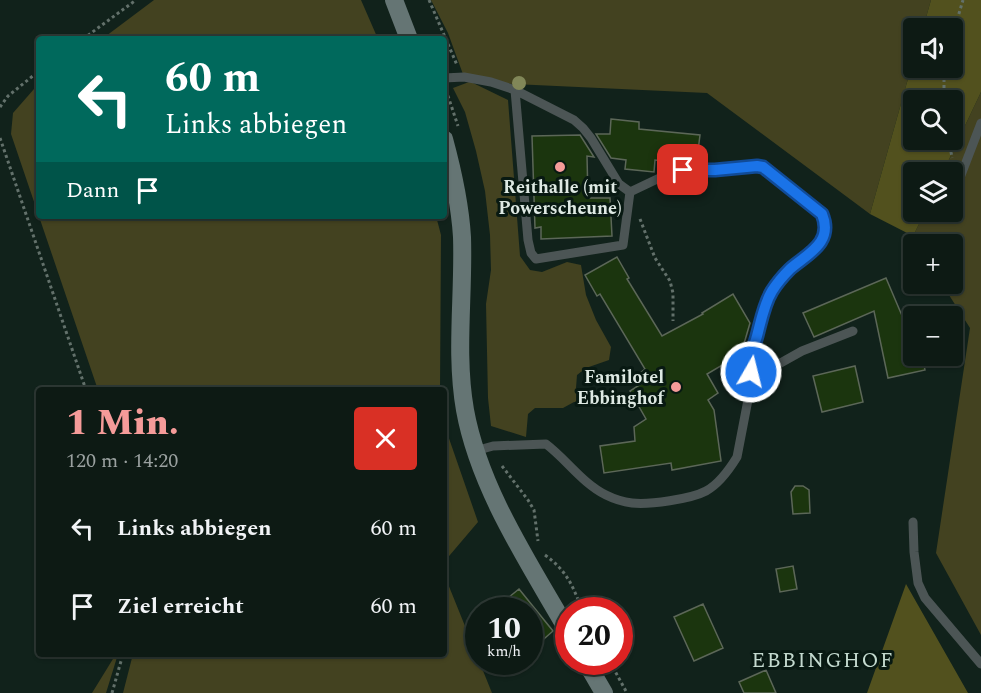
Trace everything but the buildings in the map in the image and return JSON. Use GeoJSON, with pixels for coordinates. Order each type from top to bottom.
{"type":"FeatureCollection","features":[{"type":"Feature","properties":{"kind":"street"},"geometry":{"type":"LineString","coordinates":[[394,0],[408,36]]}},
{"type":"Feature","properties":{"kind":"street"},"geometry":{"type":"LineString","coordinates":[[447,151],[460,210],[462,238],[461,370],[465,411],[484,449],[484,476],[513,534],[555,608]]}},
{"type":"Feature","properties":{"kind":"street"},"geometry":{"type":"LineString","coordinates":[[594,675],[604,693]]}},
{"type":"Feature","properties":{"kind":"lane"},"geometry":{"type":"LineString","coordinates":[[447,78],[464,77],[491,81],[515,90],[574,120],[591,138],[619,184],[630,192]]}},
{"type":"Feature","properties":{"kind":"lane"},"geometry":{"type":"LineString","coordinates":[[515,90],[528,240],[531,253],[537,259],[623,245],[630,192]]}},
{"type":"Feature","properties":{"kind":"lane"},"geometry":{"type":"LineString","coordinates":[[963,168],[981,123]]}},
{"type":"Feature","properties":{"kind":"lane"},"geometry":{"type":"LineString","coordinates":[[484,449],[546,444],[596,489],[617,500],[632,503],[693,496],[707,490],[721,479],[737,457],[752,379],[751,358],[765,308],[771,293],[785,274],[813,252],[821,242],[825,231],[824,218],[763,167],[757,166],[683,170],[630,192]]}},
{"type":"Feature","properties":{"kind":"lane"},"geometry":{"type":"LineString","coordinates":[[752,379],[802,351],[853,331]]}},
{"type":"Feature","properties":{"kind":"lane"},"geometry":{"type":"LineString","coordinates":[[913,522],[918,583],[925,598],[981,664]]}},
{"type":"Feature","properties":{"kind":"path"},"geometry":{"type":"LineString","coordinates":[[87,36],[136,0]]}},
{"type":"Feature","properties":{"kind":"path"},"geometry":{"type":"LineString","coordinates":[[429,0],[444,36]]}},
{"type":"Feature","properties":{"kind":"path"},"geometry":{"type":"LineString","coordinates":[[958,18],[963,0]]}},
{"type":"Feature","properties":{"kind":"path"},"geometry":{"type":"LineString","coordinates":[[447,42],[464,77]]}},
{"type":"Feature","properties":{"kind":"path"},"geometry":{"type":"LineString","coordinates":[[0,107],[8,96],[36,73]]}},
{"type":"Feature","properties":{"kind":"path"},"geometry":{"type":"LineString","coordinates":[[0,138],[85,387]]}},
{"type":"Feature","properties":{"kind":"path"},"geometry":{"type":"LineString","coordinates":[[630,192],[655,258],[670,281],[673,293],[673,321]]}},
{"type":"Feature","properties":{"kind":"path"},"geometry":{"type":"LineString","coordinates":[[484,449],[502,466],[534,510],[540,548]]}},
{"type":"Feature","properties":{"kind":"path"},"geometry":{"type":"LineString","coordinates":[[544,553],[564,572],[577,597]]}},
{"type":"Feature","properties":{"kind":"path"},"geometry":{"type":"LineString","coordinates":[[112,693],[122,657]]}},
{"type":"Feature","properties":{"kind":"path"},"geometry":{"type":"LineString","coordinates":[[617,675],[627,693]]}},
{"type":"Feature","properties":{"kind":"shaded area"},"geometry":{"type":"Polygon","coordinates":[[[154,0],[361,0],[377,36],[106,36],[154,0]]]}},
{"type":"Feature","properties":{"kind":"shaded area"},"geometry":{"type":"Polygon","coordinates":[[[431,0],[931,0],[926,18],[903,18],[903,78],[908,78],[870,214],[707,93],[471,82],[508,100],[520,256],[530,270],[542,272],[567,262],[581,265],[586,295],[596,320],[611,347],[609,360],[586,368],[577,375],[576,388],[588,402],[574,402],[563,408],[535,408],[528,414],[526,437],[491,426],[488,398],[486,304],[491,270],[490,235],[485,191],[476,151],[465,112],[453,88],[469,82],[464,77],[448,33],[431,0]]]}},
{"type":"Feature","properties":{"kind":"shaded area"},"geometry":{"type":"Polygon","coordinates":[[[931,0],[981,0],[981,92],[963,130],[963,90],[905,90],[908,78],[963,78],[963,18],[926,18],[931,0]]]}},
{"type":"Feature","properties":{"kind":"shaded area"},"geometry":{"type":"Polygon","coordinates":[[[36,88],[36,208],[11,134],[13,113],[36,88]]]}},
{"type":"Feature","properties":{"kind":"shaded area"},"geometry":{"type":"Polygon","coordinates":[[[981,92],[981,635],[936,553],[970,328],[963,317],[963,306],[956,306],[948,294],[963,294],[963,234],[914,234],[920,222],[963,222],[963,162],[948,162],[953,150],[963,150],[963,130],[981,92]]]}},
{"type":"Feature","properties":{"kind":"shaded area"},"geometry":{"type":"Polygon","coordinates":[[[903,97],[903,150],[953,150],[948,162],[903,162],[903,222],[920,222],[914,234],[909,234],[870,214],[903,97]]]}},
{"type":"Feature","properties":{"kind":"shaded area"},"geometry":{"type":"Polygon","coordinates":[[[40,219],[437,219],[441,235],[440,387],[97,387],[40,219]]]}},
{"type":"Feature","properties":{"kind":"shaded area"},"geometry":{"type":"Polygon","coordinates":[[[447,433],[478,522],[447,558],[447,433]]]}},
{"type":"Feature","properties":{"kind":"shaded area"},"geometry":{"type":"Polygon","coordinates":[[[447,581],[465,626],[465,675],[485,675],[492,693],[123,693],[132,657],[447,657],[447,581]]]}},
{"type":"Feature","properties":{"kind":"shaded area"},"geometry":{"type":"Polygon","coordinates":[[[906,584],[968,693],[867,693],[906,584]]]}},
{"type":"Feature","properties":{"kind":"shaded area"},"geometry":{"type":"Polygon","coordinates":[[[114,657],[117,657],[106,693],[92,693],[114,657]]]}},
{"type":"Feature","properties":{"kind":"place","name":"Reithalle (mit Powerscheune)"},"geometry":{"type":"Point","coordinates":[560,167]}},
{"type":"Feature","properties":{"kind":"place","name":"Familotel Ebbinghof"},"geometry":{"type":"Point","coordinates":[676,387]}},
{"type":"Feature","properties":{"kind":"district","name":"EBBINGHOF"},"geometry":{"type":"Point","coordinates":[823,661]}},
{"type":"Feature","properties":{"kind":"route"},"geometry":{"type":"LineString","coordinates":[[683,170],[763,167],[824,218],[825,231],[821,242],[813,252],[790,269],[771,293],[751,358],[751,372]]}}]}
